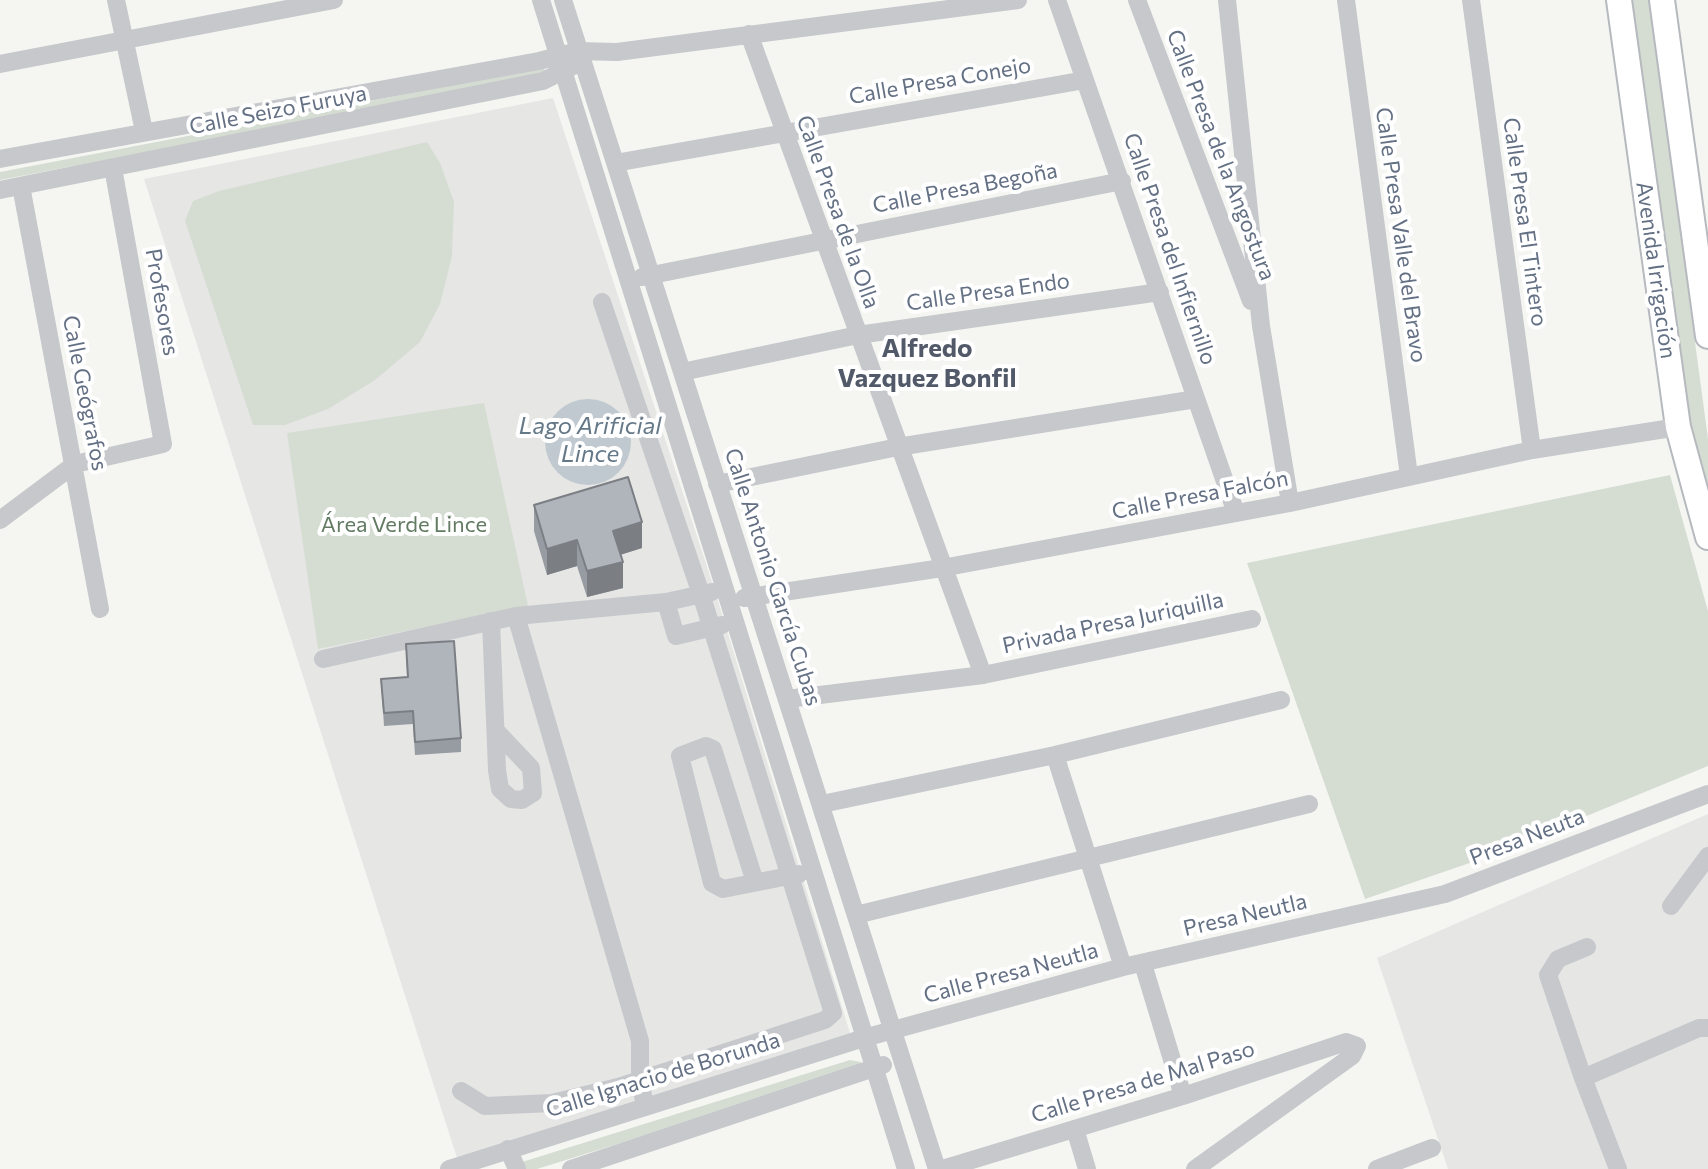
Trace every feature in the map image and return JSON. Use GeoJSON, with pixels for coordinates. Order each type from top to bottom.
{"type":"FeatureCollection","features":[{"type":"Feature","properties":{"kind":"main road","name":"Avenida Irrigación"},"geometry":{"type":"LineString","coordinates":[[1619,0],[1678,427],[1708,551]]}},
{"type":"Feature","properties":{"kind":"main road","name":"Avenida Irrigación"},"geometry":{"type":"LineString","coordinates":[[1662,0],[1708,336]]}},
{"type":"Feature","properties":{"kind":"street"},"geometry":{"type":"LineString","coordinates":[[116,0],[144,131]]}},
{"type":"Feature","properties":{"kind":"street"},"geometry":{"type":"LineString","coordinates":[[0,64],[334,0]]}},
{"type":"Feature","properties":{"kind":"street"},"geometry":{"type":"LineString","coordinates":[[541,0],[875,1067],[902,1168]]}},
{"type":"Feature","properties":{"kind":"street","name":"Calle Antonio García Cubas"},"geometry":{"type":"LineString","coordinates":[[563,0],[717,484],[756,595],[901,1059],[939,1169]]}},
{"type":"Feature","properties":{"kind":"street"},"geometry":{"type":"LineString","coordinates":[[561,64],[580,56],[1018,0]]}},
{"type":"Feature","properties":{"kind":"street","name":"Calle Presa del Infiernillo"},"geometry":{"type":"LineString","coordinates":[[1057,0],[1236,513]]}},
{"type":"Feature","properties":{"kind":"street","name":"Calle Presa de la Angostura"},"geometry":{"type":"LineString","coordinates":[[1137,0],[1261,326]]}},
{"type":"Feature","properties":{"kind":"street","name":"Calle Presa de la Angostura"},"geometry":{"type":"LineString","coordinates":[[1227,0],[1261,326],[1290,503]]}},
{"type":"Feature","properties":{"kind":"street","name":"Calle Presa Valle del Bravo"},"geometry":{"type":"LineString","coordinates":[[1346,0],[1409,476]]}},
{"type":"Feature","properties":{"kind":"street","name":"Calle Presa El Tintero"},"geometry":{"type":"LineString","coordinates":[[1471,0],[1532,450]]}},
{"type":"Feature","properties":{"kind":"street","name":"Calle Presa de la Olla"},"geometry":{"type":"LineString","coordinates":[[749,34],[983,675]]}},
{"type":"Feature","properties":{"kind":"street","name":"Calle Seizo Furuya"},"geometry":{"type":"LineString","coordinates":[[0,159],[144,131],[561,64]]}},
{"type":"Feature","properties":{"kind":"street","name":"Calle Seizo Furuya"},"geometry":{"type":"LineString","coordinates":[[0,190],[543,81],[561,64]]}},
{"type":"Feature","properties":{"kind":"street","name":"Calle Presa Conejo"},"geometry":{"type":"LineString","coordinates":[[615,163],[1085,80]]}},
{"type":"Feature","properties":{"kind":"street","name":"Profesores"},"geometry":{"type":"LineString","coordinates":[[75,464],[163,444],[113,168]]}},
{"type":"Feature","properties":{"kind":"street","name":"Calle Presa Begoña"},"geometry":{"type":"LineString","coordinates":[[628,280],[1122,181]]}},
{"type":"Feature","properties":{"kind":"street","name":"Calle Geógrafos"},"geometry":{"type":"LineString","coordinates":[[21,186],[100,609]]}},
{"type":"Feature","properties":{"kind":"street","name":"Calle Presa Endo"},"geometry":{"type":"LineString","coordinates":[[682,372],[858,335],[1160,292]]}},
{"type":"Feature","properties":{"kind":"street"},"geometry":{"type":"LineString","coordinates":[[461,1091],[485,1106],[552,1103],[640,1080],[825,1020],[833,1013],[712,627],[602,302]]}},
{"type":"Feature","properties":{"kind":"street"},"geometry":{"type":"LineString","coordinates":[[717,484],[898,447],[1196,399]]}},
{"type":"Feature","properties":{"kind":"street","name":"Calle Presa Falcón"},"geometry":{"type":"LineString","coordinates":[[323,659],[516,616],[666,602],[701,594],[756,595],[942,568],[1290,503],[1532,450],[1678,427]]}},
{"type":"Feature","properties":{"kind":"street"},"geometry":{"type":"LineString","coordinates":[[0,520],[75,464]]}},
{"type":"Feature","properties":{"kind":"street"},"geometry":{"type":"LineString","coordinates":[[666,602],[676,636],[736,621]]}},
{"type":"Feature","properties":{"kind":"street"},"geometry":{"type":"LineString","coordinates":[[516,616],[640,1041],[640,1080],[645,1106]]}},
{"type":"Feature","properties":{"kind":"street","name":"Privada Presa Juriquilla"},"geometry":{"type":"LineString","coordinates":[[787,699],[983,675],[1252,619]]}},
{"type":"Feature","properties":{"kind":"street"},"geometry":{"type":"LineString","coordinates":[[491,621],[496,731]]}},
{"type":"Feature","properties":{"kind":"street"},"geometry":{"type":"LineString","coordinates":[[822,804],[1055,755],[1281,700]]}},
{"type":"Feature","properties":{"kind":"street"},"geometry":{"type":"LineString","coordinates":[[755,882],[713,749],[706,746],[680,756],[712,883],[723,889],[814,870]]}},
{"type":"Feature","properties":{"kind":"street"},"geometry":{"type":"LineString","coordinates":[[1055,755],[1123,967]]}},
{"type":"Feature","properties":{"kind":"street","name":"Presa Neuta"},"geometry":{"type":"LineString","coordinates":[[1359,913],[1445,894],[1708,794]]}},
{"type":"Feature","properties":{"kind":"street"},"geometry":{"type":"LineString","coordinates":[[856,915],[1309,804]]}},
{"type":"Feature","properties":{"kind":"street"},"geometry":{"type":"LineString","coordinates":[[1671,906],[1708,856]]}},
{"type":"Feature","properties":{"kind":"street","name":"Presa Neutla"},"geometry":{"type":"LineString","coordinates":[[1143,964],[1359,913]]}},
{"type":"Feature","properties":{"kind":"street"},"geometry":{"type":"LineString","coordinates":[[1587,947],[1558,959],[1548,975],[1618,1169]]}},
{"type":"Feature","properties":{"kind":"street"},"geometry":{"type":"LineString","coordinates":[[1143,964],[1183,1096]]}},
{"type":"Feature","properties":{"kind":"street","name":"Calle Presa Neutla"},"geometry":{"type":"LineString","coordinates":[[892,1030],[1143,964]]}},
{"type":"Feature","properties":{"kind":"street"},"geometry":{"type":"LineString","coordinates":[[1583,1078],[1699,1028],[1708,1028]]}},
{"type":"Feature","properties":{"kind":"street","name":"Calle Ignacio de Borunda"},"geometry":{"type":"LineString","coordinates":[[449,1169],[892,1030]]}},
{"type":"Feature","properties":{"kind":"street","name":"Calle Presa de Mal Paso"},"geometry":{"type":"LineString","coordinates":[[939,1169],[1183,1096],[1346,1042],[1357,1046],[1352,1056],[1195,1169]]}},
{"type":"Feature","properties":{"kind":"street"},"geometry":{"type":"LineString","coordinates":[[571,1169],[901,1059]]}},
{"type":"Feature","properties":{"kind":"street"},"geometry":{"type":"LineString","coordinates":[[601,1092],[608,1118]]}},
{"type":"Feature","properties":{"kind":"street"},"geometry":{"type":"LineString","coordinates":[[1075,1129],[1087,1169]]}},
{"type":"Feature","properties":{"kind":"street"},"geometry":{"type":"LineString","coordinates":[[1377,1169],[1432,1148]]}},
{"type":"Feature","properties":{"kind":"street"},"geometry":{"type":"LineString","coordinates":[[508,1149],[517,1169]]}},
{"type":"Feature","properties":{"kind":"shaded area"},"geometry":{"type":"Polygon","coordinates":[[[553,98],[715,591],[850,1033],[457,1158],[144,179],[553,98]]]}},
{"type":"Feature","properties":{"kind":"shaded area"},"geometry":{"type":"Polygon","coordinates":[[[1708,814],[1708,1169],[1448,1169],[1377,958],[1708,814]]]}},
{"type":"Feature","properties":{"kind":"green space"},"geometry":{"type":"Polygon","coordinates":[[[1629,0],[1649,0],[1708,439],[1708,509],[1701,491],[1671,306],[1629,0]]]}},
{"type":"Feature","properties":{"kind":"green space"},"geometry":{"type":"Polygon","coordinates":[[[542,68],[548,72],[543,77],[0,180],[0,172],[542,68]]]}},
{"type":"Feature","properties":{"kind":"green space"},"geometry":{"type":"Polygon","coordinates":[[[427,142],[440,163],[454,202],[452,256],[440,304],[420,342],[375,380],[328,409],[285,425],[253,425],[185,221],[193,201],[219,191],[427,142]]]}},
{"type":"Feature","properties":{"kind":"green space","name":"Área Verde Lince"},"geometry":{"type":"Polygon","coordinates":[[[484,403],[528,606],[318,649],[287,433],[484,403]]]}},
{"type":"Feature","properties":{"kind":"green space"},"geometry":{"type":"Polygon","coordinates":[[[1670,475],[1708,611],[1708,766],[1487,857],[1365,899],[1247,563],[1670,475]]]}},
{"type":"Feature","properties":{"kind":"green space"},"geometry":{"type":"Polygon","coordinates":[[[850,1060],[861,1062],[855,1070],[537,1169],[519,1169],[522,1162],[850,1060]]]}},
{"type":"Feature","properties":{"kind":"water","name":"Lago Arificial Lince"},"geometry":{"type":"Polygon","coordinates":[[[588,399],[612,406],[624,418],[631,442],[624,466],[612,478],[588,485],[564,478],[552,466],[545,442],[552,418],[564,406],[588,399]]]}},
{"type":"Feature","properties":{"kind":"building"},"geometry":{"type":"Polygon","coordinates":[[[628,477],[642,522],[613,531],[623,562],[587,571],[577,540],[547,549],[534,505],[628,477]]]}},
{"type":"Feature","properties":{"kind":"building"},"geometry":{"type":"Polygon","coordinates":[[[454,641],[461,738],[415,742],[413,711],[384,713],[381,679],[408,677],[406,644],[454,641]]]}},
{"type":"Feature","properties":{"kind":"district","name":"Alfredo Vazquez Bonfil"},"geometry":{"type":"Point","coordinates":[927,363]}}]}
